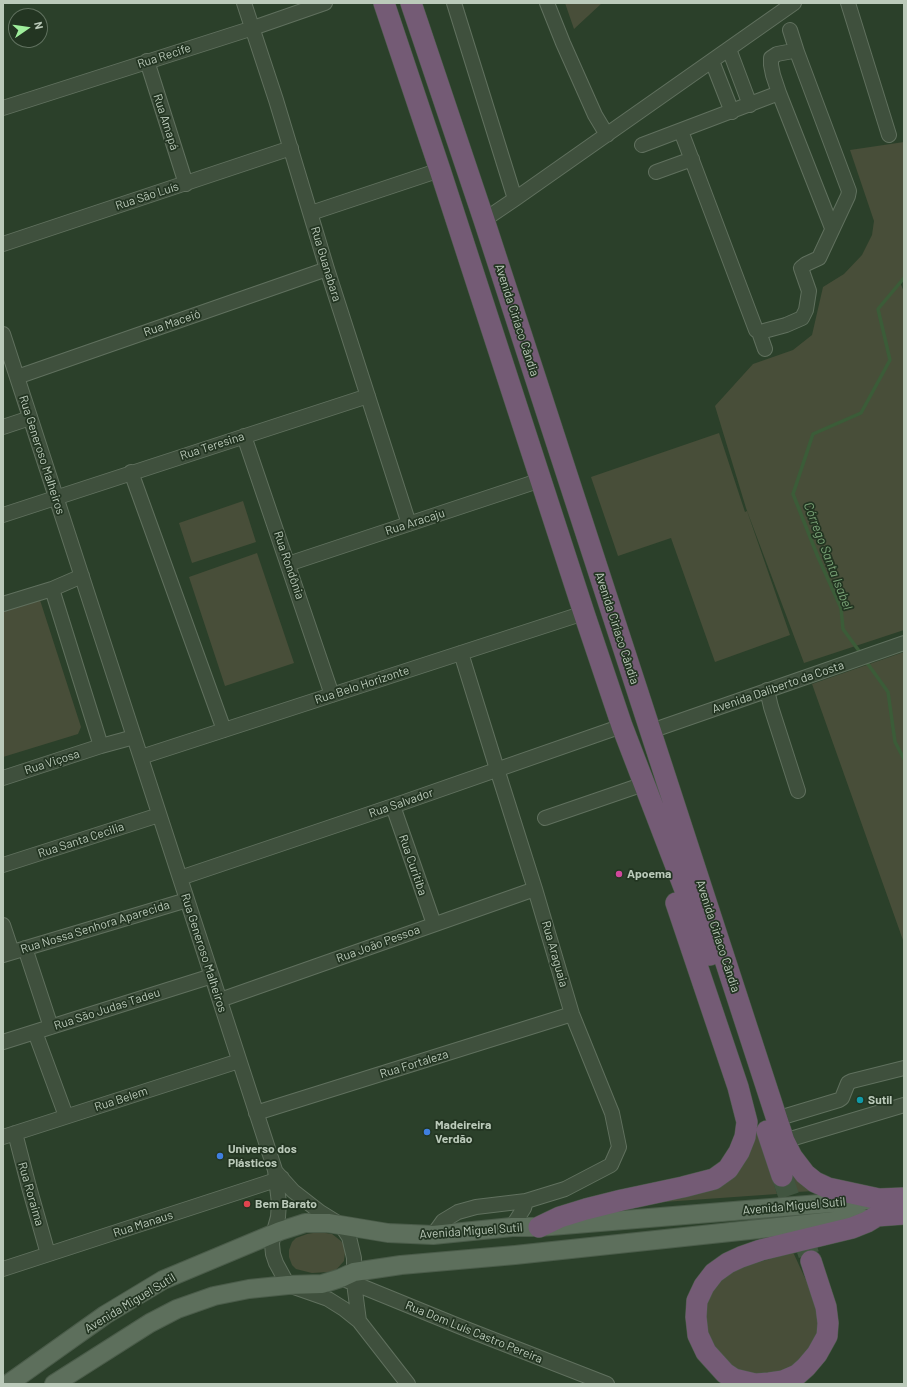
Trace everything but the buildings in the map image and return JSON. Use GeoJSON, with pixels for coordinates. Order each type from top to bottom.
{"type":"FeatureCollection","features":[{"type":"Feature","properties":{"kind":"highway"},"geometry":{"type":"LineString","coordinates":[[384,3],[622,726],[716,969],[782,1176]]}},
{"type":"Feature","properties":{"kind":"highway","name":"Avenida Ciríaco Cândia"},"geometry":{"type":"LineString","coordinates":[[411,3],[484,220],[784,1141],[796,1163],[805,1174],[815,1182],[828,1188],[896,1206]]}},
{"type":"Feature","properties":{"kind":"highway"},"geometry":{"type":"LineString","coordinates":[[539,1227],[560,1217],[586,1209],[714,1179],[728,1169],[735,1160],[745,1136],[747,1122],[738,1087],[653,834],[632,751]]}},
{"type":"Feature","properties":{"kind":"highway"},"geometry":{"type":"LineString","coordinates":[[811,1261],[826,1307],[828,1323],[827,1336],[818,1354],[797,1375],[783,1381],[769,1384],[755,1384],[734,1379],[725,1372],[706,1352],[698,1335],[696,1316],[697,1302],[704,1286],[714,1273],[728,1263],[741,1257],[852,1228],[867,1222],[896,1206]]}},
{"type":"Feature","properties":{"kind":"main road","name":"Avenida Miguel Sutil"},"geometry":{"type":"LineString","coordinates":[[8,1384],[105,1315],[164,1280],[304,1223],[341,1225],[388,1233],[433,1235],[512,1227],[539,1227],[896,1206]]}},
{"type":"Feature","properties":{"kind":"main road","name":"Avenida Miguel Sutil"},"geometry":{"type":"LineString","coordinates":[[54,1384],[150,1323],[177,1309],[214,1296],[249,1289],[288,1285],[322,1284],[401,1265],[515,1255],[896,1206]]}},
{"type":"Feature","properties":{"kind":"street","name":"Rua Guanabara"},"geometry":{"type":"LineString","coordinates":[[244,3],[409,524]]}},
{"type":"Feature","properties":{"kind":"street","name":"Rua Recife"},"geometry":{"type":"LineString","coordinates":[[3,108],[253,28],[325,3]]}},
{"type":"Feature","properties":{"kind":"street"},"geometry":{"type":"LineString","coordinates":[[454,3],[515,199]]}},
{"type":"Feature","properties":{"kind":"street"},"geometry":{"type":"LineString","coordinates":[[547,3],[595,115],[607,134]]}},
{"type":"Feature","properties":{"kind":"street"},"geometry":{"type":"LineString","coordinates":[[484,220],[794,3]]}},
{"type":"Feature","properties":{"kind":"street"},"geometry":{"type":"LineString","coordinates":[[848,3],[889,135]]}},
{"type":"Feature","properties":{"kind":"street"},"geometry":{"type":"LineString","coordinates":[[759,332],[786,325],[802,318],[806,310],[809,291],[801,268],[819,258],[849,191],[790,30]]}},
{"type":"Feature","properties":{"kind":"street"},"geometry":{"type":"LineString","coordinates":[[729,49],[750,105]]}},
{"type":"Feature","properties":{"kind":"street"},"geometry":{"type":"LineString","coordinates":[[797,52],[793,51],[777,54],[771,58],[772,70],[779,93],[832,228]]}},
{"type":"Feature","properties":{"kind":"street"},"geometry":{"type":"LineString","coordinates":[[712,60],[732,112]]}},
{"type":"Feature","properties":{"kind":"street","name":"Rua Amapá"},"geometry":{"type":"LineString","coordinates":[[147,61],[186,184]]}},
{"type":"Feature","properties":{"kind":"street"},"geometry":{"type":"LineString","coordinates":[[642,145],[779,93]]}},
{"type":"Feature","properties":{"kind":"street"},"geometry":{"type":"LineString","coordinates":[[681,131],[756,330],[759,332],[765,349]]}},
{"type":"Feature","properties":{"kind":"street","name":"Rua São Luís"},"geometry":{"type":"LineString","coordinates":[[3,244],[291,148]]}},
{"type":"Feature","properties":{"kind":"street"},"geometry":{"type":"LineString","coordinates":[[656,172],[692,159]]}},
{"type":"Feature","properties":{"kind":"street"},"geometry":{"type":"LineString","coordinates":[[311,213],[440,170]]}},
{"type":"Feature","properties":{"kind":"street","name":"Rua Maceió"},"geometry":{"type":"LineString","coordinates":[[17,377],[327,269]]}},
{"type":"Feature","properties":{"kind":"street","name":"Rua Generoso Malheiros"},"geometry":{"type":"LineString","coordinates":[[4,337],[278,1177]]}},
{"type":"Feature","properties":{"kind":"street","name":"Rua Teresina"},"geometry":{"type":"LineString","coordinates":[[3,515],[131,472],[368,396]]}},
{"type":"Feature","properties":{"kind":"street"},"geometry":{"type":"LineString","coordinates":[[3,427],[30,418]]}},
{"type":"Feature","properties":{"kind":"street","name":"Rua Rondônia"},"geometry":{"type":"LineString","coordinates":[[244,436],[332,695]]}},
{"type":"Feature","properties":{"kind":"street"},"geometry":{"type":"LineString","coordinates":[[131,472],[224,730]]}},
{"type":"Feature","properties":{"kind":"street","name":"Rua Aracaju"},"geometry":{"type":"LineString","coordinates":[[288,564],[541,480]]}},
{"type":"Feature","properties":{"kind":"street"},"geometry":{"type":"LineString","coordinates":[[3,604],[52,589],[82,576]]}},
{"type":"Feature","properties":{"kind":"street"},"geometry":{"type":"LineString","coordinates":[[52,589],[101,746],[134,737]]}},
{"type":"Feature","properties":{"kind":"street","name":"Rua Belo Horizonte"},"geometry":{"type":"LineString","coordinates":[[140,757],[584,613]]}},
{"type":"Feature","properties":{"kind":"street","name":"Avenida Daliberto da Costa"},"geometry":{"type":"LineString","coordinates":[[651,731],[904,643]]}},
{"type":"Feature","properties":{"kind":"street","name":"Rua Araguaia"},"geometry":{"type":"LineString","coordinates":[[433,1235],[443,1221],[458,1212],[476,1207],[526,1201],[565,1189],[611,1165],[619,1148],[612,1113],[572,1014],[536,888],[496,769],[461,653]]}},
{"type":"Feature","properties":{"kind":"street"},"geometry":{"type":"LineString","coordinates":[[767,690],[798,791]]}},
{"type":"Feature","properties":{"kind":"street","name":"Rua Salvador"},"geometry":{"type":"LineString","coordinates":[[180,878],[622,726]]}},
{"type":"Feature","properties":{"kind":"street","name":"Rua Viçosa"},"geometry":{"type":"LineString","coordinates":[[3,778],[101,746]]}},
{"type":"Feature","properties":{"kind":"street"},"geometry":{"type":"LineString","coordinates":[[545,818],[641,785]]}},
{"type":"Feature","properties":{"kind":"street","name":"Rua Curitiba"},"geometry":{"type":"LineString","coordinates":[[393,806],[434,924]]}},
{"type":"Feature","properties":{"kind":"street","name":"Rua Santa Cecilia"},"geometry":{"type":"LineString","coordinates":[[3,865],[159,815]]}},
{"type":"Feature","properties":{"kind":"street","name":"Rua João Pessoa"},"geometry":{"type":"LineString","coordinates":[[220,1000],[536,888]]}},
{"type":"Feature","properties":{"kind":"street","name":"Rua Nossa Senhora Aparecida"},"geometry":{"type":"LineString","coordinates":[[7,954],[187,900]]}},
{"type":"Feature","properties":{"kind":"street"},"geometry":{"type":"LineString","coordinates":[[3,925],[7,954]]}},
{"type":"Feature","properties":{"kind":"street"},"geometry":{"type":"LineString","coordinates":[[25,948],[51,1027]]}},
{"type":"Feature","properties":{"kind":"street","name":"Rua São Judas Tadeu"},"geometry":{"type":"LineString","coordinates":[[3,1042],[212,976]]}},
{"type":"Feature","properties":{"kind":"street","name":"Rua Fortaleza"},"geometry":{"type":"LineString","coordinates":[[256,1113],[572,1014]]}},
{"type":"Feature","properties":{"kind":"street"},"geometry":{"type":"LineString","coordinates":[[36,1032],[66,1116]]}},
{"type":"Feature","properties":{"kind":"street","name":"Rua Belem"},"geometry":{"type":"LineString","coordinates":[[9,1135],[239,1061]]}},
{"type":"Feature","properties":{"kind":"street"},"geometry":{"type":"LineString","coordinates":[[776,1119],[839,1100],[842,1098],[848,1083],[852,1081],[904,1068]]}},
{"type":"Feature","properties":{"kind":"street"},"geometry":{"type":"LineString","coordinates":[[784,1141],[904,1105]]}},
{"type":"Feature","properties":{"kind":"street","name":"Rua Roraima"},"geometry":{"type":"LineString","coordinates":[[9,1135],[29,1187],[48,1254]]}},
{"type":"Feature","properties":{"kind":"street"},"geometry":{"type":"LineString","coordinates":[[278,1177],[307,1202],[341,1225],[349,1237],[354,1258],[350,1278],[359,1321]]}},
{"type":"Feature","properties":{"kind":"street"},"geometry":{"type":"LineString","coordinates":[[278,1177],[279,1203],[278,1217],[273,1235],[273,1254],[288,1285],[328,1299],[359,1321],[408,1384]]}},
{"type":"Feature","properties":{"kind":"street","name":"Rua Manaus"},"geometry":{"type":"LineString","coordinates":[[3,1269],[278,1177]]}},
{"type":"Feature","properties":{"kind":"street"},"geometry":{"type":"LineString","coordinates":[[512,1227],[524,1208],[526,1201]]}},
{"type":"Feature","properties":{"kind":"street","name":"Rua Dom Luís Castro Pereira"},"geometry":{"type":"LineString","coordinates":[[350,1278],[466,1329],[607,1384]]}},
{"type":"Feature","properties":{"kind":"green space"},"geometry":{"type":"Polygon","coordinates":[[[565,3],[602,3],[574,29],[565,3]]]}},
{"type":"Feature","properties":{"kind":"green space"},"geometry":{"type":"Polygon","coordinates":[[[904,142],[904,281],[900,282],[904,292],[904,630],[804,663],[746,508],[715,406],[753,364],[793,350],[812,335],[823,287],[844,274],[862,255],[872,235],[874,221],[850,150],[904,142]]]}},
{"type":"Feature","properties":{"kind":"green space"},"geometry":{"type":"Polygon","coordinates":[[[719,433],[745,512],[747,511],[790,635],[715,662],[671,538],[618,556],[591,477],[719,433]]]}},
{"type":"Feature","properties":{"kind":"green space"},"geometry":{"type":"Polygon","coordinates":[[[243,501],[256,542],[192,563],[179,523],[243,501]]]}},
{"type":"Feature","properties":{"kind":"green space"},"geometry":{"type":"Polygon","coordinates":[[[257,553],[294,663],[225,686],[189,577],[257,553]]]}},
{"type":"Feature","properties":{"kind":"green space"},"geometry":{"type":"Polygon","coordinates":[[[39,597],[81,727],[78,734],[3,757],[3,605],[39,597]]]}},
{"type":"Feature","properties":{"kind":"green space"},"geometry":{"type":"Polygon","coordinates":[[[904,652],[904,943],[812,684],[904,652]]]}},
{"type":"Feature","properties":{"kind":"green space"},"geometry":{"type":"Polygon","coordinates":[[[754,1117],[777,1194],[649,1203],[715,1185],[754,1117]]]}},
{"type":"Feature","properties":{"kind":"green space"},"geometry":{"type":"Polygon","coordinates":[[[777,1140],[815,1191],[796,1192],[777,1140]]]}},
{"type":"Feature","properties":{"kind":"green space"},"geometry":{"type":"Polygon","coordinates":[[[319,1232],[332,1234],[341,1241],[345,1247],[344,1261],[336,1270],[328,1272],[312,1273],[296,1269],[292,1265],[289,1257],[289,1250],[292,1242],[296,1238],[319,1232]]]}},
{"type":"Feature","properties":{"kind":"green space"},"geometry":{"type":"Polygon","coordinates":[[[793,1252],[815,1300],[819,1328],[812,1351],[783,1373],[747,1374],[730,1366],[710,1341],[706,1325],[707,1299],[713,1287],[736,1269],[793,1252]]]}},
{"type":"Feature","properties":{"kind":"waterway","name":"Córrego Santa Isabel"},"geometry":{"type":"LineString","coordinates":[[862,655],[843,629],[841,608],[818,557],[793,494],[813,434],[861,413],[890,360],[878,309],[904,278]]}},
{"type":"Feature","properties":{"kind":"waterway","name":"Córrego Santa Isabel"},"geometry":{"type":"LineString","coordinates":[[865,660],[888,692],[895,742],[904,759]]}},
{"type":"Feature","properties":{"kind":"tunnel"},"geometry":{"type":"LineString","coordinates":[[782,1176],[811,1261]]}},
{"type":"Feature","properties":{"kind":"place","name":"Apoema"},"geometry":{"type":"Point","coordinates":[619,874]}},
{"type":"Feature","properties":{"kind":"place","name":"Sutil"},"geometry":{"type":"Point","coordinates":[860,1100]}},
{"type":"Feature","properties":{"kind":"place","name":"Madeireira Verdão"},"geometry":{"type":"Point","coordinates":[427,1132]}},
{"type":"Feature","properties":{"kind":"place","name":"Universo dos Plásticos"},"geometry":{"type":"Point","coordinates":[220,1156]}},
{"type":"Feature","properties":{"kind":"place","name":"Bem Barato"},"geometry":{"type":"Point","coordinates":[247,1204]}}]}
